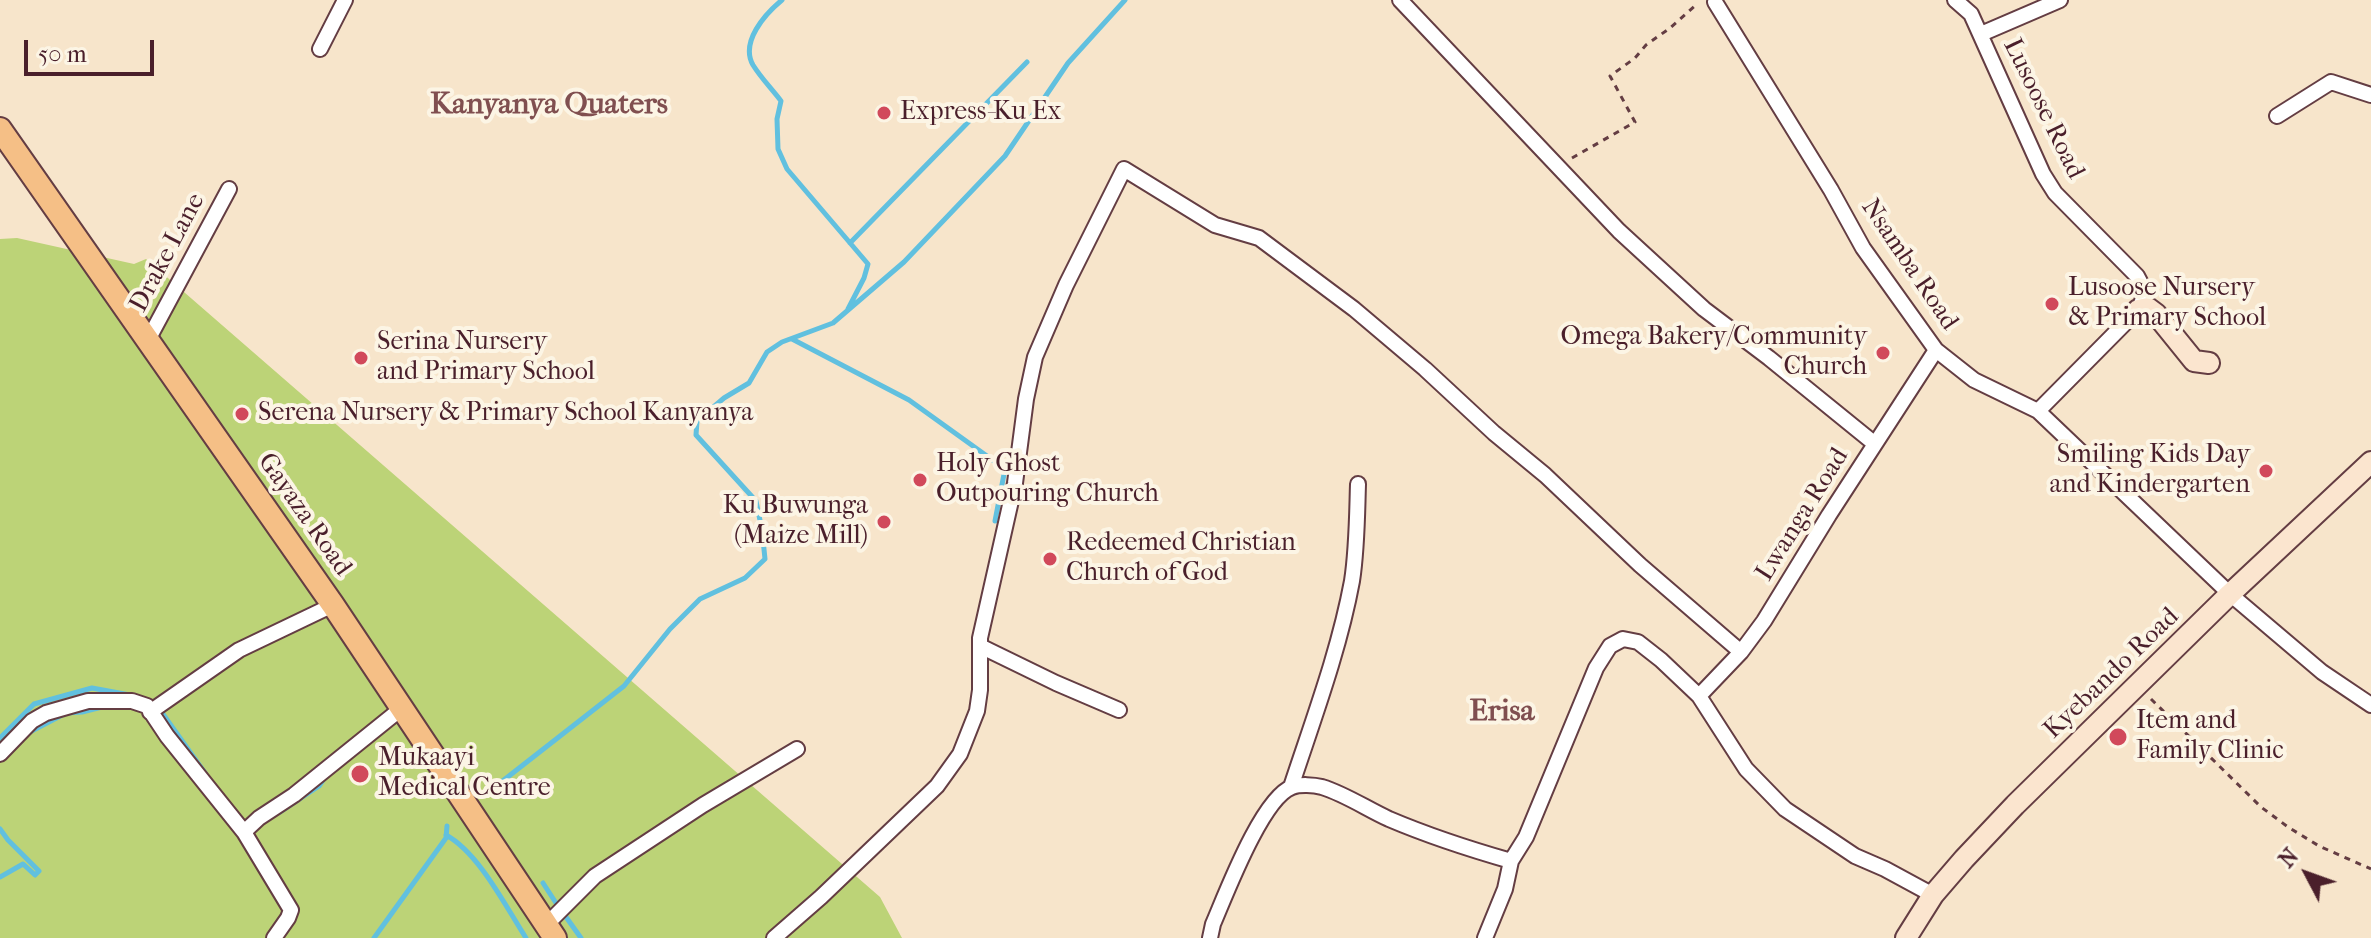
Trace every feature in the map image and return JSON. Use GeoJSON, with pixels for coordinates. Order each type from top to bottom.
{"type":"FeatureCollection","features":[{"type":"Feature","properties":{"kind":"main road","name":"Gayaza Road"},"geometry":{"type":"LineString","coordinates":[[0,129],[333,605],[550,931]]}},
{"type":"Feature","properties":{"kind":"street"},"geometry":{"type":"LineString","coordinates":[[320,49],[345,0]]}},
{"type":"Feature","properties":{"kind":"street"},"geometry":{"type":"LineString","coordinates":[[1400,0],[1619,231],[1704,309],[1875,444]]}},
{"type":"Feature","properties":{"kind":"street","name":"Lusoose Road"},"geometry":{"type":"LineString","coordinates":[[1955,0],[1971,14],[2043,174],[2055,193],[2137,276],[2145,288],[2138,310]]}},
{"type":"Feature","properties":{"kind":"street"},"geometry":{"type":"LineString","coordinates":[[1981,34],[2060,0]]}},
{"type":"Feature","properties":{"kind":"street","name":"Nsamba Road"},"geometry":{"type":"LineString","coordinates":[[1708,1],[1831,190],[1863,248],[1936,350],[1974,380],[2038,411],[2230,594],[2322,672],[2371,705]]}},
{"type":"Feature","properties":{"kind":"street"},"geometry":{"type":"LineString","coordinates":[[2277,116],[2331,82],[2371,95]]}},
{"type":"Feature","properties":{"kind":"street"},"geometry":{"type":"LineString","coordinates":[[774,938],[937,786],[960,754],[977,711],[980,638],[1015,483],[1035,357],[1066,285],[1124,169],[1215,225],[1259,238],[1354,309],[1545,475],[1640,565],[1741,652]]}},
{"type":"Feature","properties":{"kind":"street","name":"Drake Lane"},"geometry":{"type":"LineString","coordinates":[[148,340],[229,189]]}},
{"type":"Feature","properties":{"kind":"street"},"geometry":{"type":"LineString","coordinates":[[2038,411],[2138,310],[2148,308],[2194,361],[2209,363]]}},
{"type":"Feature","properties":{"kind":"street","name":"Lwanga Road"},"geometry":{"type":"LineString","coordinates":[[1699,696],[1741,652],[1764,621],[1936,350]]}},
{"type":"Feature","properties":{"kind":"street","name":"Kyebando Road"},"geometry":{"type":"LineString","coordinates":[[1906,938],[1933,895],[2015,805],[2230,594],[2371,462]]}},
{"type":"Feature","properties":{"kind":"street"},"geometry":{"type":"LineString","coordinates":[[1291,787],[1337,643],[1351,582],[1358,484]]}},
{"type":"Feature","properties":{"kind":"street"},"geometry":{"type":"LineString","coordinates":[[150,712],[239,650],[333,605]]}},
{"type":"Feature","properties":{"kind":"street"},"geometry":{"type":"LineString","coordinates":[[1485,938],[1505,889],[1511,861],[1526,837],[1596,668],[1610,646],[1623,639],[1638,642],[1699,696],[1746,769],[1785,809],[1855,856],[1933,895]]}},
{"type":"Feature","properties":{"kind":"street"},"geometry":{"type":"LineString","coordinates":[[980,646],[1119,710]]}},
{"type":"Feature","properties":{"kind":"street"},"geometry":{"type":"LineString","coordinates":[[0,754],[32,721],[46,713],[88,701],[132,701],[147,706],[244,832],[291,910],[274,938]]}},
{"type":"Feature","properties":{"kind":"street"},"geometry":{"type":"LineString","coordinates":[[244,832],[402,708]]}},
{"type":"Feature","properties":{"kind":"street"},"geometry":{"type":"LineString","coordinates":[[550,931],[595,876],[703,805],[797,749]]}},
{"type":"Feature","properties":{"kind":"street"},"geometry":{"type":"LineString","coordinates":[[1210,938],[1213,924],[1255,833],[1274,801],[1291,787],[1321,787],[1454,845],[1511,861]]}},
{"type":"Feature","properties":{"kind":"path"},"geometry":{"type":"LineString","coordinates":[[1557,167],[1635,122],[1610,76],[1708,1]]}},
{"type":"Feature","properties":{"kind":"path"},"geometry":{"type":"LineString","coordinates":[[2136,686],[2261,807],[2319,846],[2371,869]]}},
{"type":"Feature","properties":{"kind":"green space"},"geometry":{"type":"Polygon","coordinates":[[[17,238],[134,264],[146,259],[880,897],[902,938],[0,938],[0,239],[17,238]]]}},
{"type":"Feature","properties":{"kind":"waterway"},"geometry":{"type":"LineString","coordinates":[[782,0],[756,29],[750,56],[756,70],[781,101],[777,119],[778,149],[787,169],[868,264],[848,309]]}},
{"type":"Feature","properties":{"kind":"waterway"},"geometry":{"type":"LineString","coordinates":[[500,783],[624,686],[670,629],[700,599],[745,578],[765,559],[756,501],[696,435],[697,421],[724,398],[749,383],[767,352],[782,342],[833,323],[904,262],[1005,156],[1068,63],[1125,0]]}},
{"type":"Feature","properties":{"kind":"waterway"},"geometry":{"type":"LineString","coordinates":[[850,243],[1027,62]]}},
{"type":"Feature","properties":{"kind":"waterway"},"geometry":{"type":"LineString","coordinates":[[792,339],[909,400],[1005,469],[995,521]]}},
{"type":"Feature","properties":{"kind":"waterway"},"geometry":{"type":"LineString","coordinates":[[0,738],[34,704],[92,688],[130,695]]}},
{"type":"Feature","properties":{"kind":"waterway"},"geometry":{"type":"LineString","coordinates":[[26,734],[66,713],[102,707]]}},
{"type":"Feature","properties":{"kind":"waterway"},"geometry":{"type":"LineString","coordinates":[[160,710],[205,773]]}},
{"type":"Feature","properties":{"kind":"waterway"},"geometry":{"type":"LineString","coordinates":[[280,812],[319,786],[325,777]]}},
{"type":"Feature","properties":{"kind":"waterway"},"geometry":{"type":"LineString","coordinates":[[374,938],[446,838],[447,826]]}},
{"type":"Feature","properties":{"kind":"waterway"},"geometry":{"type":"LineString","coordinates":[[0,829],[39,871],[35,875],[23,864],[0,877]]}},
{"type":"Feature","properties":{"kind":"waterway"},"geometry":{"type":"LineString","coordinates":[[446,835],[481,867],[526,938]]}},
{"type":"Feature","properties":{"kind":"waterway"},"geometry":{"type":"LineString","coordinates":[[543,883],[556,903]]}},
{"type":"Feature","properties":{"kind":"waterway"},"geometry":{"type":"LineString","coordinates":[[566,917],[581,938]]}},
{"type":"Feature","properties":{"kind":"place","name":"Express-Ku Ex"},"geometry":{"type":"Point","coordinates":[884,113]}},
{"type":"Feature","properties":{"kind":"place","name":"Lusoose Nursery & Primary School"},"geometry":{"type":"Point","coordinates":[2052,304]}},
{"type":"Feature","properties":{"kind":"place","name":"Omega Bakery/Community Church"},"geometry":{"type":"Point","coordinates":[1883,353]}},
{"type":"Feature","properties":{"kind":"place","name":"Serina Nursery and Primary School"},"geometry":{"type":"Point","coordinates":[361,358]}},
{"type":"Feature","properties":{"kind":"place","name":"Serena Nursery & Primary School Kanyanya"},"geometry":{"type":"Point","coordinates":[242,414]}},
{"type":"Feature","properties":{"kind":"place","name":"Smiling Kids Day and Kindergarten"},"geometry":{"type":"Point","coordinates":[2266,471]}},
{"type":"Feature","properties":{"kind":"place","name":"Holy Ghost Outpouring Church"},"geometry":{"type":"Point","coordinates":[920,480]}},
{"type":"Feature","properties":{"kind":"place","name":"Ku Buwunga (Maize Mill)"},"geometry":{"type":"Point","coordinates":[884,522]}},
{"type":"Feature","properties":{"kind":"place","name":"Redeemed Christian Church of God"},"geometry":{"type":"Point","coordinates":[1050,559]}},
{"type":"Feature","properties":{"kind":"place","name":"Item and Family Clinic"},"geometry":{"type":"Point","coordinates":[2118,737]}},
{"type":"Feature","properties":{"kind":"place","name":"Mukaayi Medical Centre"},"geometry":{"type":"Point","coordinates":[360,774]}},
{"type":"Feature","properties":{"kind":"district","name":"Kanyanya Quaters"},"geometry":{"type":"Point","coordinates":[549,106]}},
{"type":"Feature","properties":{"kind":"district","name":"Erisa"},"geometry":{"type":"Point","coordinates":[1502,713]}}]}
